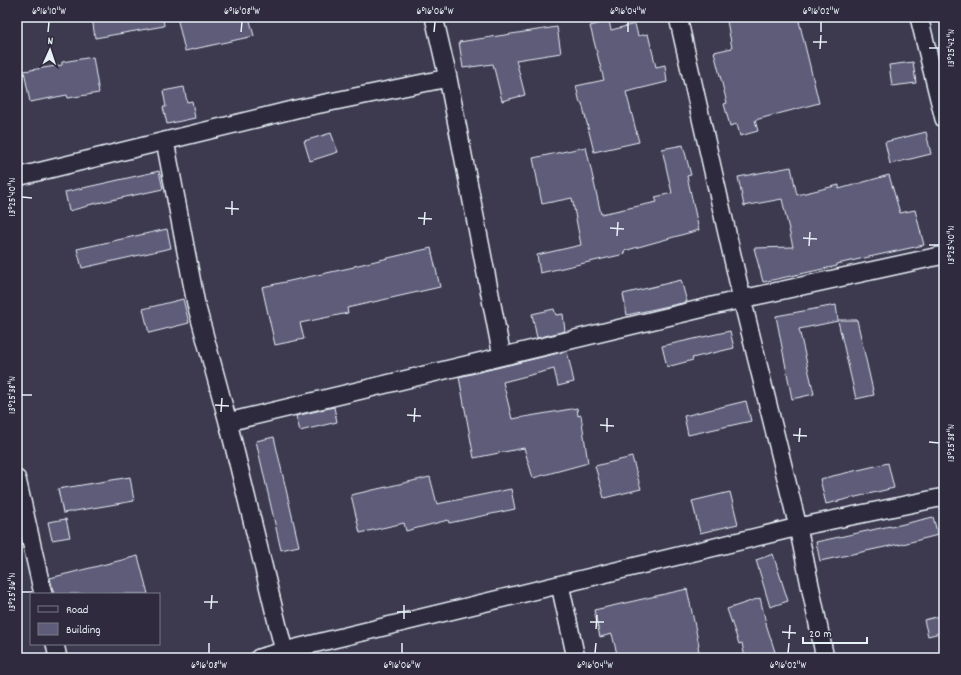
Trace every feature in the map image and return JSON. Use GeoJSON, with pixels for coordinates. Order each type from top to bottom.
{"type":"FeatureCollection","features":[{"type":"Feature","properties":{"kind":"street"},"geometry":{"type":"LineString","coordinates":[[434,17],[448,78],[502,356]]}},
{"type":"Feature","properties":{"kind":"street"},"geometry":{"type":"LineString","coordinates":[[678,17],[742,299],[798,527],[825,658]]}},
{"type":"Feature","properties":{"kind":"street"},"geometry":{"type":"LineString","coordinates":[[919,17],[944,119]]}},
{"type":"Feature","properties":{"kind":"street"},"geometry":{"type":"LineString","coordinates":[[17,177],[296,109],[448,78]]}},
{"type":"Feature","properties":{"kind":"street"},"geometry":{"type":"LineString","coordinates":[[165,141],[196,304],[228,422],[284,651]]}},
{"type":"Feature","properties":{"kind":"street"},"geometry":{"type":"LineString","coordinates":[[228,422],[742,299],[944,255]]}},
{"type":"Feature","properties":{"kind":"street"},"geometry":{"type":"LineString","coordinates":[[17,479],[43,593]]}},
{"type":"Feature","properties":{"kind":"street"},"geometry":{"type":"LineString","coordinates":[[259,658],[798,527],[944,497]]}},
{"type":"Feature","properties":{"kind":"street"},"geometry":{"type":"LineString","coordinates":[[560,585],[576,658]]}},
{"type":"Feature","properties":{"kind":"street"},"geometry":{"type":"LineString","coordinates":[[55,645],[58,658]]}},
{"type":"Feature","properties":{"kind":"building"},"geometry":{"type":"Polygon","coordinates":[[[92,17],[163,17],[164,26],[95,38],[92,17]]]}},
{"type":"Feature","properties":{"kind":"building"},"geometry":{"type":"Polygon","coordinates":[[[177,17],[249,17],[254,36],[185,51],[177,17]]]}},
{"type":"Feature","properties":{"kind":"building"},"geometry":{"type":"Polygon","coordinates":[[[740,17],[798,17],[819,103],[755,120],[758,131],[740,136],[737,124],[730,126],[724,104],[727,103],[714,52],[732,48],[727,21],[740,19],[740,17]]]}},
{"type":"Feature","properties":{"kind":"building"},"geometry":{"type":"Polygon","coordinates":[[[609,21],[611,30],[635,24],[638,36],[648,34],[656,67],[665,65],[667,82],[626,92],[639,142],[594,152],[582,103],[580,103],[576,86],[604,80],[590,26],[609,21]]]}},
{"type":"Feature","properties":{"kind":"building"},"geometry":{"type":"Polygon","coordinates":[[[557,27],[561,53],[516,60],[525,95],[502,101],[493,64],[463,68],[459,42],[557,27]]]}},
{"type":"Feature","properties":{"kind":"building"},"geometry":{"type":"Polygon","coordinates":[[[93,57],[99,93],[68,98],[67,95],[30,102],[24,71],[62,65],[62,62],[93,57]]]}},
{"type":"Feature","properties":{"kind":"building"},"geometry":{"type":"Polygon","coordinates":[[[913,62],[916,83],[892,86],[889,65],[913,62]]]}},
{"type":"Feature","properties":{"kind":"building"},"geometry":{"type":"Polygon","coordinates":[[[184,87],[187,102],[192,101],[195,118],[167,124],[163,107],[166,107],[163,91],[184,87]]]}},
{"type":"Feature","properties":{"kind":"building"},"geometry":{"type":"Polygon","coordinates":[[[926,132],[931,154],[890,164],[885,142],[926,132]]]}},
{"type":"Feature","properties":{"kind":"building"},"geometry":{"type":"Polygon","coordinates":[[[331,133],[338,152],[310,161],[304,141],[331,133]]]}},
{"type":"Feature","properties":{"kind":"building"},"geometry":{"type":"Polygon","coordinates":[[[683,145],[691,175],[687,176],[699,230],[624,251],[625,254],[540,273],[537,255],[581,245],[572,198],[542,204],[533,158],[586,147],[601,214],[657,202],[655,197],[672,193],[662,149],[683,145]]]}},
{"type":"Feature","properties":{"kind":"building"},"geometry":{"type":"Polygon","coordinates":[[[791,167],[797,195],[839,185],[839,189],[889,175],[900,213],[915,210],[924,245],[763,282],[754,248],[793,247],[782,199],[744,206],[738,177],[791,167]]]}},
{"type":"Feature","properties":{"kind":"building"},"geometry":{"type":"Polygon","coordinates":[[[159,171],[163,189],[88,205],[69,211],[65,192],[159,171]]]}},
{"type":"Feature","properties":{"kind":"building"},"geometry":{"type":"Polygon","coordinates":[[[167,229],[171,248],[82,268],[77,249],[167,229]]]}},
{"type":"Feature","properties":{"kind":"building"},"geometry":{"type":"Polygon","coordinates":[[[431,248],[440,287],[347,308],[348,313],[300,323],[304,339],[275,345],[262,287],[431,248]]]}},
{"type":"Feature","properties":{"kind":"building"},"geometry":{"type":"Polygon","coordinates":[[[681,280],[687,302],[627,315],[623,294],[681,280]]]}},
{"type":"Feature","properties":{"kind":"building"},"geometry":{"type":"Polygon","coordinates":[[[183,299],[189,323],[149,333],[143,309],[183,299]]]}},
{"type":"Feature","properties":{"kind":"building"},"geometry":{"type":"Polygon","coordinates":[[[836,305],[838,320],[857,320],[874,395],[856,399],[838,321],[799,329],[814,394],[792,399],[776,316],[836,305]]]}},
{"type":"Feature","properties":{"kind":"building"},"geometry":{"type":"Polygon","coordinates":[[[554,309],[556,315],[563,314],[565,331],[537,338],[532,314],[554,309]]]}},
{"type":"Feature","properties":{"kind":"building"},"geometry":{"type":"Polygon","coordinates":[[[730,331],[734,348],[692,358],[693,360],[667,367],[662,346],[730,331]]]}},
{"type":"Feature","properties":{"kind":"building"},"geometry":{"type":"Polygon","coordinates":[[[567,351],[574,382],[558,386],[554,369],[503,382],[512,419],[577,408],[578,416],[581,415],[588,463],[533,478],[524,448],[474,458],[459,377],[567,351]]]}},
{"type":"Feature","properties":{"kind":"building"},"geometry":{"type":"Polygon","coordinates":[[[746,401],[751,421],[688,435],[684,416],[746,401]]]}},
{"type":"Feature","properties":{"kind":"building"},"geometry":{"type":"Polygon","coordinates":[[[334,407],[337,422],[300,431],[296,416],[334,407]]]}},
{"type":"Feature","properties":{"kind":"building"},"geometry":{"type":"Polygon","coordinates":[[[274,437],[299,546],[281,550],[256,441],[274,437]]]}},
{"type":"Feature","properties":{"kind":"building"},"geometry":{"type":"Polygon","coordinates":[[[632,457],[641,489],[604,498],[595,466],[632,457]]]}},
{"type":"Feature","properties":{"kind":"building"},"geometry":{"type":"Polygon","coordinates":[[[888,463],[894,488],[826,504],[820,479],[888,463]]]}},
{"type":"Feature","properties":{"kind":"building"},"geometry":{"type":"Polygon","coordinates":[[[130,477],[134,501],[63,513],[58,489],[130,477]]]}},
{"type":"Feature","properties":{"kind":"building"},"geometry":{"type":"Polygon","coordinates":[[[430,477],[437,504],[511,489],[515,509],[449,523],[448,520],[406,531],[404,523],[360,533],[351,495],[430,477]]]}},
{"type":"Feature","properties":{"kind":"building"},"geometry":{"type":"Polygon","coordinates":[[[730,492],[738,524],[700,533],[692,501],[730,492]]]}},
{"type":"Feature","properties":{"kind":"building"},"geometry":{"type":"Polygon","coordinates":[[[933,517],[938,535],[899,545],[820,561],[816,542],[933,517]]]}},
{"type":"Feature","properties":{"kind":"building"},"geometry":{"type":"Polygon","coordinates":[[[66,519],[70,537],[52,540],[48,522],[66,519]]]}},
{"type":"Feature","properties":{"kind":"building"},"geometry":{"type":"Polygon","coordinates":[[[773,554],[788,601],[770,607],[756,560],[773,554]]]}},
{"type":"Feature","properties":{"kind":"building"},"geometry":{"type":"Polygon","coordinates":[[[138,556],[148,593],[54,593],[50,578],[138,556]]]}},
{"type":"Feature","properties":{"kind":"building"},"geometry":{"type":"Polygon","coordinates":[[[687,589],[699,645],[700,658],[618,658],[612,634],[600,637],[594,610],[687,589]]]}},
{"type":"Feature","properties":{"kind":"building"},"geometry":{"type":"Polygon","coordinates":[[[760,598],[777,658],[745,658],[742,643],[739,644],[727,609],[760,598]]]}},
{"type":"Feature","properties":{"kind":"building"},"geometry":{"type":"Polygon","coordinates":[[[944,615],[944,632],[928,636],[924,620],[944,615]]]}}]}
